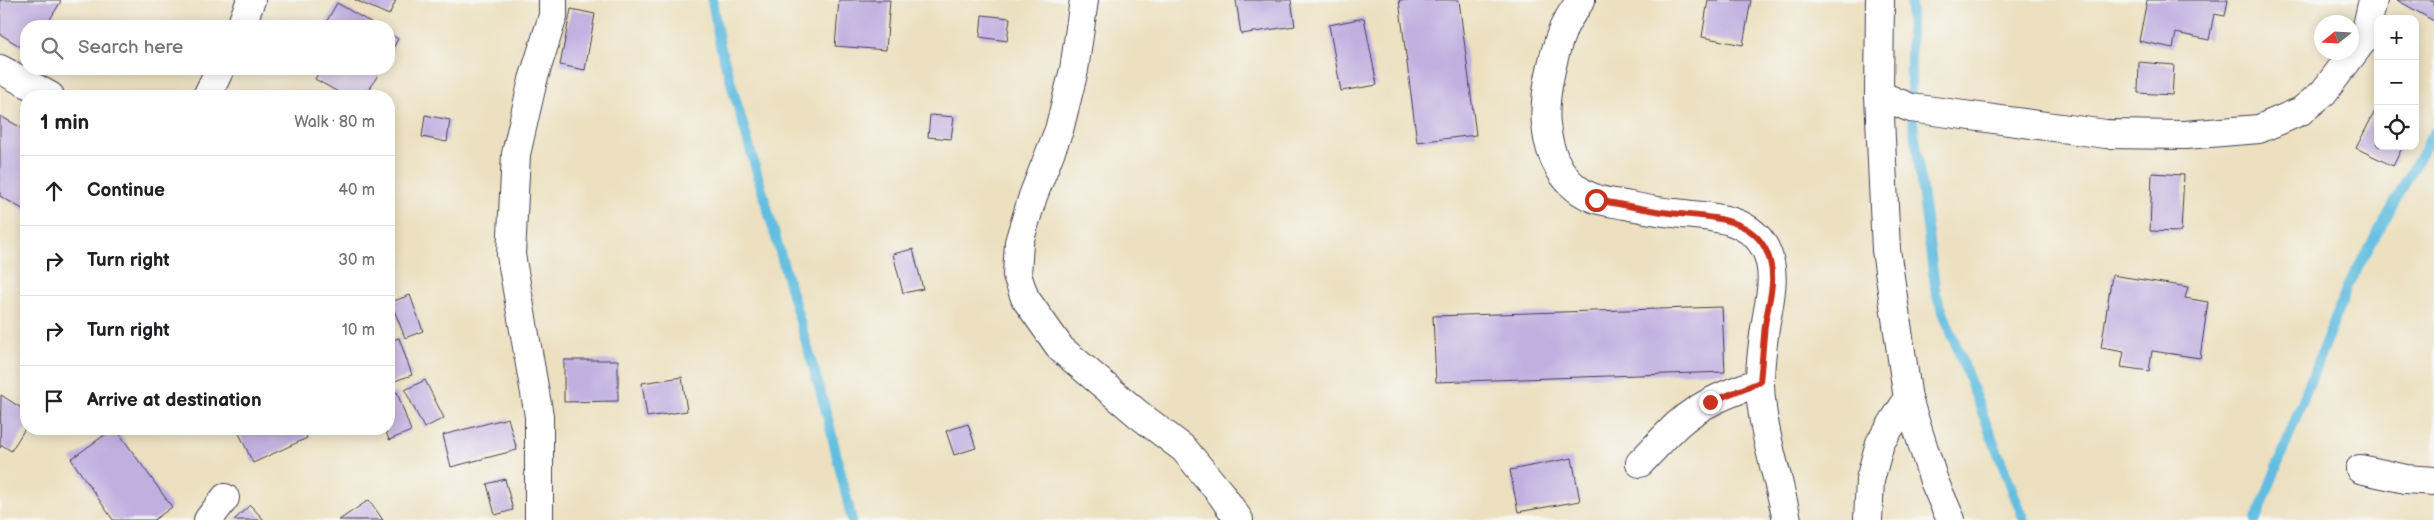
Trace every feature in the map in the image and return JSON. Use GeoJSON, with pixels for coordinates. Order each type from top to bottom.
{"type":"FeatureCollection","features":[{"type":"Feature","properties":{"kind":"street"},"geometry":{"type":"LineString","coordinates":[[243,20],[251,0]]}},
{"type":"Feature","properties":{"kind":"street"},"geometry":{"type":"LineString","coordinates":[[538,520],[538,416],[511,255],[516,154],[533,80],[553,16],[553,0]]}},
{"type":"Feature","properties":{"kind":"street"},"geometry":{"type":"LineString","coordinates":[[1084,0],[1074,70],[1059,130],[1033,196],[1019,242],[1017,275],[1026,298],[1061,349],[1138,414],[1184,449],[1222,494],[1239,520]]}},
{"type":"Feature","properties":{"kind":"street"},"geometry":{"type":"LineString","coordinates":[[1581,0],[1564,27],[1554,57],[1546,104],[1547,136],[1559,169],[1573,187],[1596,200],[1725,220],[1750,230],[1765,248],[1772,273],[1772,292],[1765,325],[1760,382],[1772,463],[1787,520]]}},
{"type":"Feature","properties":{"kind":"street"},"geometry":{"type":"LineString","coordinates":[[1880,0],[1879,95],[1886,250],[1908,399],[1934,481],[1951,520]]}},
{"type":"Feature","properties":{"kind":"street"},"geometry":{"type":"LineString","coordinates":[[1879,95],[1911,108],[2106,134],[2184,136],[2259,130],[2301,111],[2323,93],[2364,39],[2373,0]]}},
{"type":"Feature","properties":{"kind":"street"},"geometry":{"type":"LineString","coordinates":[[0,69],[39,90]]}},
{"type":"Feature","properties":{"kind":"street"},"geometry":{"type":"LineString","coordinates":[[210,90],[217,75]]}},
{"type":"Feature","properties":{"kind":"street"},"geometry":{"type":"LineString","coordinates":[[1640,464],[1678,423],[1696,410],[1716,399],[1760,382]]}},
{"type":"Feature","properties":{"kind":"street"},"geometry":{"type":"LineString","coordinates":[[1868,520],[1870,480],[1880,443],[1908,399]]}},
{"type":"Feature","properties":{"kind":"street"},"geometry":{"type":"LineString","coordinates":[[2360,469],[2406,478],[2434,481]]}},
{"type":"Feature","properties":{"kind":"street"},"geometry":{"type":"LineString","coordinates":[[208,520],[225,498]]}},
{"type":"Feature","properties":{"kind":"building"},"geometry":{"type":"Polygon","coordinates":[[[0,0],[61,1],[50,20],[20,20],[20,46],[0,34],[0,0]]]}},
{"type":"Feature","properties":{"kind":"building"},"geometry":{"type":"Polygon","coordinates":[[[355,0],[396,0],[389,15],[355,0]]]}},
{"type":"Feature","properties":{"kind":"building"},"geometry":{"type":"Polygon","coordinates":[[[839,0],[890,0],[886,50],[835,46],[839,0]]]}},
{"type":"Feature","properties":{"kind":"building"},"geometry":{"type":"Polygon","coordinates":[[[1236,0],[1291,0],[1295,26],[1241,34],[1236,0]]]}},
{"type":"Feature","properties":{"kind":"building"},"geometry":{"type":"Polygon","coordinates":[[[1399,0],[1459,0],[1476,135],[1417,142],[1399,0]]]}},
{"type":"Feature","properties":{"kind":"building"},"geometry":{"type":"Polygon","coordinates":[[[1708,0],[1751,0],[1743,45],[1702,37],[1708,0]]]}},
{"type":"Feature","properties":{"kind":"building"},"geometry":{"type":"Polygon","coordinates":[[[2147,0],[2228,0],[2225,16],[2214,14],[2209,40],[2176,33],[2173,48],[2139,41],[2147,0]]]}},
{"type":"Feature","properties":{"kind":"building"},"geometry":{"type":"Polygon","coordinates":[[[2397,0],[2434,0],[2434,21],[2397,0]]]}},
{"type":"Feature","properties":{"kind":"building"},"geometry":{"type":"Polygon","coordinates":[[[337,3],[367,20],[327,20],[337,3]]]}},
{"type":"Feature","properties":{"kind":"building"},"geometry":{"type":"Polygon","coordinates":[[[571,9],[595,14],[585,70],[560,65],[571,9]]]}},
{"type":"Feature","properties":{"kind":"building"},"geometry":{"type":"Polygon","coordinates":[[[982,15],[1010,18],[1007,41],[980,37],[982,15]]]}},
{"type":"Feature","properties":{"kind":"building"},"geometry":{"type":"Polygon","coordinates":[[[1364,18],[1377,85],[1341,91],[1329,25],[1364,18]]]}},
{"type":"Feature","properties":{"kind":"building"},"geometry":{"type":"Polygon","coordinates":[[[2139,62],[2174,65],[2172,95],[2138,93],[2139,62]]]}},
{"type":"Feature","properties":{"kind":"building"},"geometry":{"type":"Polygon","coordinates":[[[317,75],[378,75],[369,90],[334,90],[315,79],[317,75]]]}},
{"type":"Feature","properties":{"kind":"building"},"geometry":{"type":"Polygon","coordinates":[[[2374,113],[2374,150],[2401,150],[2393,166],[2356,148],[2374,113]]]}},
{"type":"Feature","properties":{"kind":"building"},"geometry":{"type":"Polygon","coordinates":[[[425,115],[450,120],[447,142],[422,137],[425,115]]]}},
{"type":"Feature","properties":{"kind":"building"},"geometry":{"type":"Polygon","coordinates":[[[930,115],[954,117],[951,139],[928,137],[930,115]]]}},
{"type":"Feature","properties":{"kind":"building"},"geometry":{"type":"Polygon","coordinates":[[[0,116],[20,127],[20,208],[0,196],[0,116]]]}},
{"type":"Feature","properties":{"kind":"building"},"geometry":{"type":"Polygon","coordinates":[[[2152,173],[2184,175],[2181,232],[2150,231],[2152,173]]]}},
{"type":"Feature","properties":{"kind":"building"},"geometry":{"type":"Polygon","coordinates":[[[913,249],[923,289],[903,293],[893,254],[913,249]]]}},
{"type":"Feature","properties":{"kind":"building"},"geometry":{"type":"Polygon","coordinates":[[[2112,275],[2188,287],[2185,298],[2208,302],[2200,358],[2152,351],[2149,371],[2121,367],[2124,352],[2101,348],[2112,275]]]}},
{"type":"Feature","properties":{"kind":"building"},"geometry":{"type":"Polygon","coordinates":[[[410,295],[423,331],[405,338],[395,312],[395,301],[410,295]]]}},
{"type":"Feature","properties":{"kind":"building"},"geometry":{"type":"Polygon","coordinates":[[[1722,307],[1725,372],[1436,382],[1433,316],[1722,307]]]}},
{"type":"Feature","properties":{"kind":"building"},"geometry":{"type":"Polygon","coordinates":[[[399,338],[412,375],[395,381],[395,339],[399,338]]]}},
{"type":"Feature","properties":{"kind":"building"},"geometry":{"type":"Polygon","coordinates":[[[564,360],[618,360],[618,401],[564,402],[564,360]]]}},
{"type":"Feature","properties":{"kind":"building"},"geometry":{"type":"Polygon","coordinates":[[[682,377],[687,411],[647,417],[642,383],[682,377]]]}},
{"type":"Feature","properties":{"kind":"building"},"geometry":{"type":"Polygon","coordinates":[[[425,380],[444,418],[424,428],[405,390],[425,380]]]}},
{"type":"Feature","properties":{"kind":"building"},"geometry":{"type":"Polygon","coordinates":[[[397,392],[411,431],[389,440],[387,435],[395,435],[395,393],[397,392]]]}},
{"type":"Feature","properties":{"kind":"building"},"geometry":{"type":"Polygon","coordinates":[[[1,395],[20,407],[21,435],[11,451],[2,445],[0,448],[1,395]]]}},
{"type":"Feature","properties":{"kind":"building"},"geometry":{"type":"Polygon","coordinates":[[[508,418],[517,450],[451,467],[443,435],[508,418]]]}},
{"type":"Feature","properties":{"kind":"building"},"geometry":{"type":"Polygon","coordinates":[[[968,424],[976,448],[954,455],[946,431],[968,424]]]}},
{"type":"Feature","properties":{"kind":"building"},"geometry":{"type":"Polygon","coordinates":[[[105,435],[120,435],[172,507],[154,520],[113,520],[71,459],[105,435]]]}},
{"type":"Feature","properties":{"kind":"building"},"geometry":{"type":"Polygon","coordinates":[[[240,435],[306,435],[307,438],[253,463],[240,435]]]}},
{"type":"Feature","properties":{"kind":"building"},"geometry":{"type":"Polygon","coordinates":[[[1572,458],[1580,501],[1518,512],[1510,470],[1572,458]]]}},
{"type":"Feature","properties":{"kind":"building"},"geometry":{"type":"Polygon","coordinates":[[[505,479],[513,510],[495,515],[487,484],[505,479]]]}},
{"type":"Feature","properties":{"kind":"building"},"geometry":{"type":"Polygon","coordinates":[[[369,500],[383,520],[339,520],[369,500]]]}},
{"type":"Feature","properties":{"kind":"building"},"geometry":{"type":"Polygon","coordinates":[[[250,505],[264,520],[234,520],[250,505]]]}},
{"type":"Feature","properties":{"kind":"waterway"},"geometry":{"type":"LineString","coordinates":[[712,0],[720,45],[827,415],[852,520]]}},
{"type":"Feature","properties":{"kind":"waterway"},"geometry":{"type":"LineString","coordinates":[[1911,0],[1911,108],[1936,294],[2024,520]]}},
{"type":"Feature","properties":{"kind":"waterway"},"geometry":{"type":"LineString","coordinates":[[2256,520],[2348,285],[2434,132]]}},
{"type":"Feature","properties":{"kind":"route"},"geometry":{"type":"LineString","coordinates":[[1596,200],[1672,213],[1702,216],[1740,224],[1750,230],[1765,248],[1772,273],[1772,292],[1765,325],[1760,382],[1710,402]]}}]}
